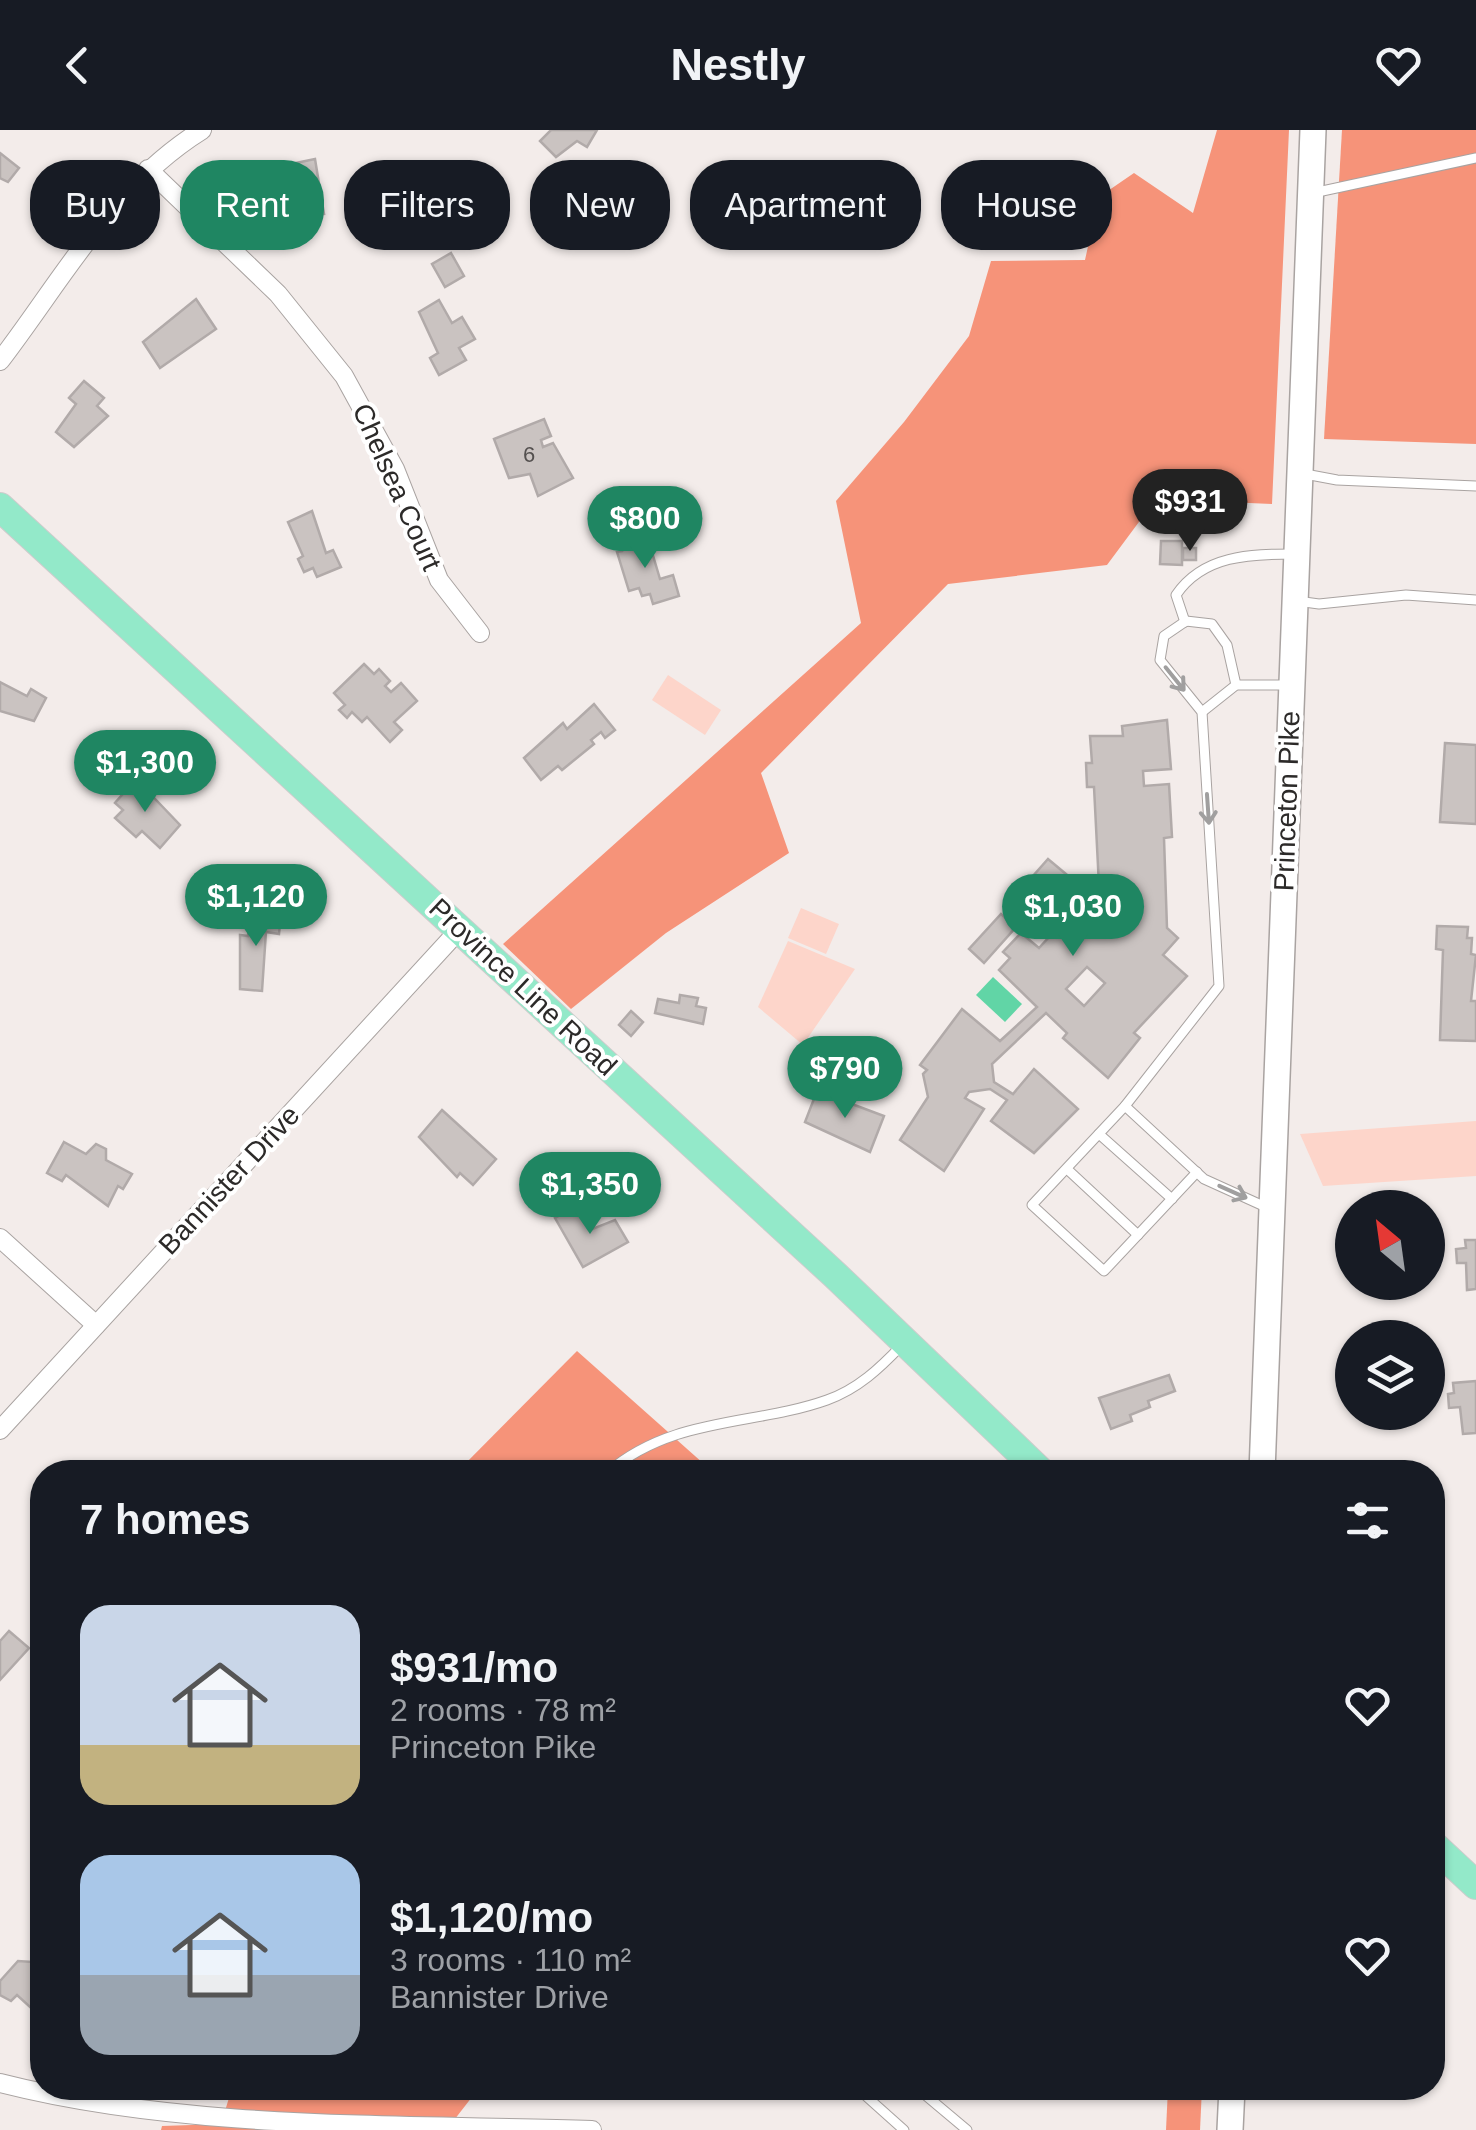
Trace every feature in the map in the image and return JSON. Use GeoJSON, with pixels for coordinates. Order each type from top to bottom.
{"type":"FeatureCollection","features":[{"type":"Feature","properties":{"kind":"main road","name":"Princeton Pike"},"geometry":{"type":"LineString","coordinates":[[1262,1460],[1312,130]]}},
{"type":"Feature","properties":{"kind":"main road","name":"Province Line Road"},"geometry":{"type":"LineString","coordinates":[[0,506],[1027,1460]]}},
{"type":"Feature","properties":{"kind":"main road"},"geometry":{"type":"LineString","coordinates":[[1445,1856],[1476,1885]]}},
{"type":"Feature","properties":{"kind":"main road"},"geometry":{"type":"LineString","coordinates":[[1230,2130],[1231,2100]]}},
{"type":"Feature","properties":{"kind":"street"},"geometry":{"type":"LineString","coordinates":[[159,160],[202,130]]}},
{"type":"Feature","properties":{"kind":"street","name":"Chelsea Court"},"geometry":{"type":"LineString","coordinates":[[160,180],[278,294],[344,376],[396,469],[438,580],[480,633]]}},
{"type":"Feature","properties":{"kind":"street"},"geometry":{"type":"LineString","coordinates":[[0,360],[79,250]]}},
{"type":"Feature","properties":{"kind":"street","name":"Bannister Drive"},"geometry":{"type":"LineString","coordinates":[[0,1430],[459,930]]}},
{"type":"Feature","properties":{"kind":"street"},"geometry":{"type":"LineString","coordinates":[[0,1238],[96,1325]]}},
{"type":"Feature","properties":{"kind":"street"},"geometry":{"type":"LineString","coordinates":[[0,2083],[30,2093]]}},
{"type":"Feature","properties":{"kind":"street"},"geometry":{"type":"LineString","coordinates":[[52,2100],[83,2110],[170,2124],[592,2130]]}},
{"type":"Feature","properties":{"kind":"lane"},"geometry":{"type":"LineString","coordinates":[[1310,194],[1476,158]]}},
{"type":"Feature","properties":{"kind":"lane"},"geometry":{"type":"LineString","coordinates":[[1299,474],[1338,480],[1476,486]]}},
{"type":"Feature","properties":{"kind":"lane"},"geometry":{"type":"LineString","coordinates":[[1185,622],[1176,595],[1186,579],[1208,565],[1250,554],[1296,554]]}},
{"type":"Feature","properties":{"kind":"lane"},"geometry":{"type":"LineString","coordinates":[[1294,601],[1318,604],[1406,595],[1476,600]]}},
{"type":"Feature","properties":{"kind":"lane"},"geometry":{"type":"LineString","coordinates":[[1197,1172],[1104,1271],[1032,1204],[1125,1106],[1220,986],[1202,712],[1160,660],[1164,636],[1185,622],[1212,624],[1226,645],[1236,684]]}},
{"type":"Feature","properties":{"kind":"lane"},"geometry":{"type":"LineString","coordinates":[[1202,712],[1236,684],[1291,685]]}},
{"type":"Feature","properties":{"kind":"lane"},"geometry":{"type":"LineString","coordinates":[[1125,1106],[1197,1172],[1272,1210]]}},
{"type":"Feature","properties":{"kind":"lane"},"geometry":{"type":"LineString","coordinates":[[1099,1134],[1172,1199]]}},
{"type":"Feature","properties":{"kind":"lane"},"geometry":{"type":"LineString","coordinates":[[1066,1168],[1138,1235]]}},
{"type":"Feature","properties":{"kind":"lane"},"geometry":{"type":"LineString","coordinates":[[625,1460],[676,1435],[827,1400],[859,1384],[904,1342]]}},
{"type":"Feature","properties":{"kind":"lane"},"geometry":{"type":"LineString","coordinates":[[870,2100],[904,2130]]}},
{"type":"Feature","properties":{"kind":"lane"},"geometry":{"type":"LineString","coordinates":[[931,2100],[967,2130]]}},
{"type":"Feature","properties":{"kind":"shaded area"},"geometry":{"type":"Polygon","coordinates":[[[1217,130],[1289,130],[1272,504],[1156,499],[1107,565],[948,584],[761,773],[789,853],[666,933],[571,1009],[503,944],[861,623],[836,501],[904,422],[969,336],[991,261],[1085,260],[1087,250],[1112,250],[1112,188],[1134,173],[1193,213],[1217,130]]]}},
{"type":"Feature","properties":{"kind":"shaded area"},"geometry":{"type":"Polygon","coordinates":[[[1342,130],[1476,130],[1476,444],[1324,439],[1342,130]]]}},
{"type":"Feature","properties":{"kind":"shaded area"},"geometry":{"type":"Polygon","coordinates":[[[668,675],[721,710],[705,735],[652,700],[668,675]]]}},
{"type":"Feature","properties":{"kind":"shaded area"},"geometry":{"type":"Polygon","coordinates":[[[801,908],[839,924],[826,954],[788,938],[801,908]]]}},
{"type":"Feature","properties":{"kind":"shaded area"},"geometry":{"type":"Polygon","coordinates":[[[788,941],[855,969],[803,1045],[758,1007],[788,941]]]}},
{"type":"Feature","properties":{"kind":"shaded area"},"geometry":{"type":"Polygon","coordinates":[[[993,977],[1022,1004],[1005,1022],[976,995],[993,977]]]}},
{"type":"Feature","properties":{"kind":"shaded area"},"geometry":{"type":"Polygon","coordinates":[[[1476,1121],[1476,1176],[1323,1186],[1300,1134],[1476,1121]]]}},
{"type":"Feature","properties":{"kind":"shaded area"},"geometry":{"type":"Polygon","coordinates":[[[577,1351],[700,1460],[469,1460],[577,1351]]]}},
{"type":"Feature","properties":{"kind":"shaded area"},"geometry":{"type":"Polygon","coordinates":[[[228,2100],[470,2100],[451,2124],[346,2130],[161,2130],[162,2126],[221,2124],[228,2100]]]}},
{"type":"Feature","properties":{"kind":"shaded area"},"geometry":{"type":"Polygon","coordinates":[[[1167,2100],[1201,2100],[1200,2130],[1166,2130],[1167,2100]]]}},
{"type":"Feature","properties":{"kind":"building"},"geometry":{"type":"Polygon","coordinates":[[[551,130],[597,130],[587,147],[577,141],[556,157],[540,141],[551,130]]]}},
{"type":"Feature","properties":{"kind":"building"},"geometry":{"type":"Polygon","coordinates":[[[0,153],[19,168],[8,182],[0,178],[0,153]]]}},
{"type":"Feature","properties":{"kind":"building"},"geometry":{"type":"Polygon","coordinates":[[[451,253],[464,276],[445,287],[432,264],[451,253]]]}},
{"type":"Feature","properties":{"kind":"building"},"geometry":{"type":"Polygon","coordinates":[[[196,299],[216,329],[160,368],[143,342],[196,299]]]}},
{"type":"Feature","properties":{"kind":"building"},"geometry":{"type":"Polygon","coordinates":[[[439,300],[452,323],[462,317],[475,339],[459,348],[466,360],[439,375],[430,358],[438,353],[419,312],[439,300]]]}},
{"type":"Feature","properties":{"kind":"building"},"geometry":{"type":"Polygon","coordinates":[[[84,381],[104,398],[97,406],[108,416],[74,447],[56,432],[76,404],[69,398],[84,381]]]}},
{"type":"Feature","properties":{"kind":"building"},"geometry":{"type":"Polygon","coordinates":[[[544,419],[551,436],[541,440],[543,447],[553,443],[573,478],[538,496],[530,474],[509,478],[494,439],[544,419]]]}},
{"type":"Feature","properties":{"kind":"building"},"geometry":{"type":"Polygon","coordinates":[[[312,511],[326,553],[333,550],[341,567],[317,577],[313,568],[304,572],[298,559],[303,556],[288,522],[312,511]]]}},
{"type":"Feature","properties":{"kind":"building"},"geometry":{"type":"Polygon","coordinates":[[[637,535],[640,545],[649,542],[660,579],[673,575],[679,596],[653,604],[650,594],[642,596],[639,588],[629,591],[617,552],[622,551],[619,541],[637,535]]]}},
{"type":"Feature","properties":{"kind":"building"},"geometry":{"type":"Polygon","coordinates":[[[1161,541],[1182,541],[1182,565],[1160,564],[1161,541]]]}},
{"type":"Feature","properties":{"kind":"building"},"geometry":{"type":"Polygon","coordinates":[[[1183,548],[1196,548],[1196,560],[1183,560],[1183,548]]]}},
{"type":"Feature","properties":{"kind":"building"},"geometry":{"type":"Polygon","coordinates":[[[364,664],[374,674],[379,669],[390,681],[385,686],[391,692],[401,683],[417,701],[394,722],[402,730],[390,742],[367,717],[362,722],[352,712],[347,718],[339,710],[345,705],[334,693],[364,664]]]}},
{"type":"Feature","properties":{"kind":"building"},"geometry":{"type":"Polygon","coordinates":[[[0,682],[27,696],[31,689],[46,698],[34,721],[0,711],[0,682]]]}},
{"type":"Feature","properties":{"kind":"building"},"geometry":{"type":"Polygon","coordinates":[[[594,704],[615,730],[605,738],[601,732],[591,740],[594,744],[562,770],[558,766],[541,780],[524,758],[563,723],[567,729],[594,704]]]}},
{"type":"Feature","properties":{"kind":"building"},"geometry":{"type":"Polygon","coordinates":[[[1167,720],[1171,769],[1143,771],[1144,786],[1169,784],[1172,837],[1164,838],[1167,928],[1178,938],[1163,955],[1187,976],[1134,1033],[1140,1038],[1108,1078],[1063,1038],[1067,1033],[1046,1013],[992,1064],[994,1082],[1013,1094],[1034,1069],[1078,1109],[1034,1153],[991,1121],[1007,1100],[990,1089],[969,1092],[965,1098],[984,1109],[944,1171],[900,1140],[928,1097],[923,1074],[927,1070],[920,1065],[962,1009],[1000,1041],[1037,1007],[999,970],[1010,958],[1003,952],[1021,933],[1039,948],[1049,937],[1010,902],[1048,859],[1090,894],[1099,886],[1094,787],[1087,787],[1086,763],[1092,763],[1090,736],[1123,736],[1122,726],[1167,720]],[[1087,967],[1066,989],[1084,1006],[1105,983],[1087,967]]]}},
{"type":"Feature","properties":{"kind":"building"},"geometry":{"type":"Polygon","coordinates":[[[1445,743],[1476,745],[1476,824],[1440,822],[1445,743]]]}},
{"type":"Feature","properties":{"kind":"building"},"geometry":{"type":"Polygon","coordinates":[[[136,779],[180,825],[160,848],[142,831],[136,837],[115,818],[123,810],[115,803],[136,779]]]}},
{"type":"Feature","properties":{"kind":"building"},"geometry":{"type":"Polygon","coordinates":[[[250,911],[281,913],[279,934],[266,932],[262,991],[240,989],[240,935],[248,936],[250,911]]]}},
{"type":"Feature","properties":{"kind":"building"},"geometry":{"type":"Polygon","coordinates":[[[1001,914],[1016,927],[984,963],[969,949],[1001,914]]]}},
{"type":"Feature","properties":{"kind":"building"},"geometry":{"type":"Polygon","coordinates":[[[1437,926],[1468,927],[1467,938],[1472,938],[1471,954],[1476,955],[1471,1001],[1476,1001],[1476,1041],[1440,1040],[1443,950],[1436,949],[1437,926]]]}},
{"type":"Feature","properties":{"kind":"building"},"geometry":{"type":"Polygon","coordinates":[[[680,995],[698,998],[696,1006],[706,1008],[703,1024],[655,1013],[658,999],[679,1003],[680,995]]]}},
{"type":"Feature","properties":{"kind":"building"},"geometry":{"type":"Polygon","coordinates":[[[631,1011],[643,1022],[631,1036],[619,1025],[631,1011]]]}},
{"type":"Feature","properties":{"kind":"building"},"geometry":{"type":"Polygon","coordinates":[[[817,1091],[884,1116],[870,1152],[805,1122],[817,1091]]]}},
{"type":"Feature","properties":{"kind":"building"},"geometry":{"type":"Polygon","coordinates":[[[442,1110],[496,1159],[473,1185],[460,1173],[457,1177],[419,1137],[442,1110]]]}},
{"type":"Feature","properties":{"kind":"building"},"geometry":{"type":"Polygon","coordinates":[[[64,1142],[86,1154],[96,1144],[106,1149],[106,1160],[132,1174],[123,1189],[118,1186],[108,1206],[66,1175],[62,1181],[47,1173],[64,1142]]]}},
{"type":"Feature","properties":{"kind":"building"},"geometry":{"type":"Polygon","coordinates":[[[576,1206],[590,1230],[615,1220],[628,1242],[583,1267],[555,1218],[576,1206]]]}},
{"type":"Feature","properties":{"kind":"building"},"geometry":{"type":"Polygon","coordinates":[[[1465,1240],[1476,1240],[1476,1289],[1467,1290],[1466,1263],[1457,1263],[1456,1249],[1466,1248],[1465,1240]]]}},
{"type":"Feature","properties":{"kind":"building"},"geometry":{"type":"Polygon","coordinates":[[[1169,1375],[1175,1391],[1148,1401],[1150,1407],[1130,1415],[1132,1421],[1111,1429],[1099,1398],[1169,1375]]]}},
{"type":"Feature","properties":{"kind":"building"},"geometry":{"type":"Polygon","coordinates":[[[1476,1381],[1476,1433],[1463,1434],[1460,1407],[1449,1408],[1448,1394],[1454,1393],[1453,1383],[1476,1381]]]}},
{"type":"Feature","properties":{"kind":"building"},"geometry":{"type":"Polygon","coordinates":[[[9,1631],[29,1648],[0,1680],[0,1641],[9,1631]]]}},
{"type":"Feature","properties":{"kind":"building"},"geometry":{"type":"Polygon","coordinates":[[[18,1961],[30,1962],[30,2007],[17,1995],[11,2001],[0,1995],[0,1981],[18,1961]]]}}]}
